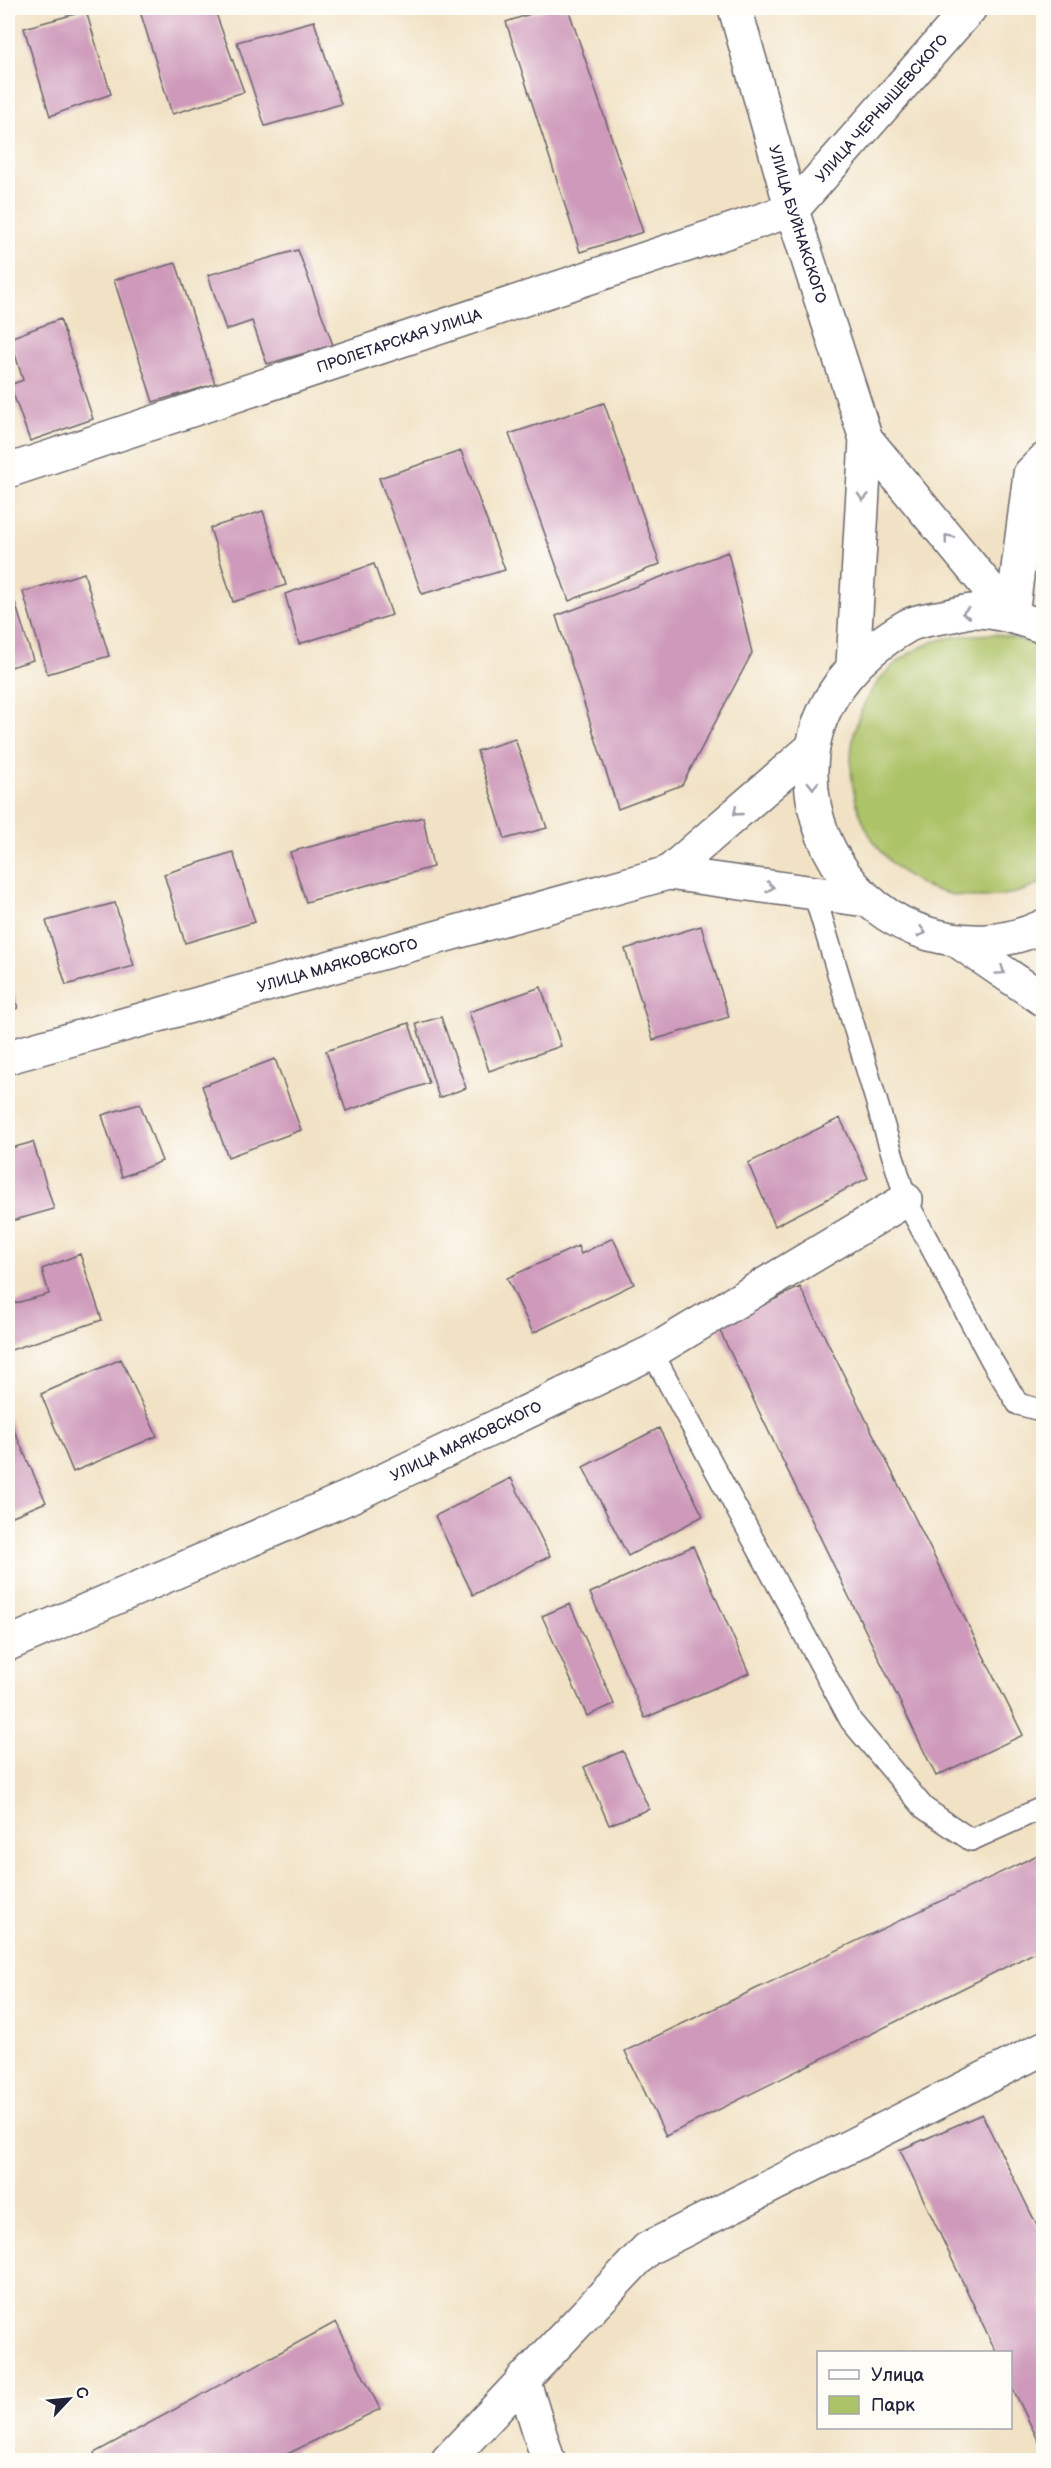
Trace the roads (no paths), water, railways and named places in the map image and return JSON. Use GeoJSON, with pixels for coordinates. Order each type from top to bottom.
{"type":"FeatureCollection","features":[{"type":"Feature","properties":{"kind":"street","name":"УЛИЦА БУЙНАКСКОГО"},"geometry":{"type":"LineString","coordinates":[[735,8],[792,210],[866,439]]}},
{"type":"Feature","properties":{"kind":"street","name":"УЛИЦА ЧЕРНЫШЕВСКОГО"},"geometry":{"type":"LineString","coordinates":[[792,210],[970,8]]}},
{"type":"Feature","properties":{"kind":"street","name":"ПРОЛЕТАРСКАЯ УЛИЦА"},"geometry":{"type":"LineString","coordinates":[[8,471],[792,210]]}},
{"type":"Feature","properties":{"kind":"street"},"geometry":{"type":"LineString","coordinates":[[866,439],[1012,616]]}},
{"type":"Feature","properties":{"kind":"street"},"geometry":{"type":"LineString","coordinates":[[854,665],[866,439]]}},
{"type":"Feature","properties":{"kind":"street"},"geometry":{"type":"LineString","coordinates":[[1012,616],[1030,474],[1044,460]]}},
{"type":"Feature","properties":{"kind":"street"},"geometry":{"type":"LineString","coordinates":[[1044,627],[1012,616],[972,611],[909,625],[854,665],[831,697],[813,747],[813,801],[834,861],[866,900],[907,927],[958,942],[1044,1000]]}},
{"type":"Feature","properties":{"kind":"street"},"geometry":{"type":"LineString","coordinates":[[668,873],[813,747]]}},
{"type":"Feature","properties":{"kind":"street"},"geometry":{"type":"LineString","coordinates":[[668,873],[866,900]]}},
{"type":"Feature","properties":{"kind":"street","name":"УЛИЦА МАЯКОВСКОГО"},"geometry":{"type":"LineString","coordinates":[[8,1057],[668,873]]}},
{"type":"Feature","properties":{"kind":"street"},"geometry":{"type":"LineString","coordinates":[[958,942],[1018,938],[1044,926]]}},
{"type":"Feature","properties":{"kind":"street","name":"УЛИЦА МАЯКОВСКОГО"},"geometry":{"type":"LineString","coordinates":[[8,1644],[347,1498],[652,1352],[906,1200]]}},
{"type":"Feature","properties":{"kind":"street"},"geometry":{"type":"LineString","coordinates":[[448,2460],[647,2249],[1044,2048]]}},
{"type":"Feature","properties":{"kind":"street"},"geometry":{"type":"LineString","coordinates":[[523,2379],[548,2460]]}},
{"type":"Feature","properties":{"kind":"lane"},"geometry":{"type":"LineString","coordinates":[[814,893],[906,1200],[992,1361],[1018,1404],[1044,1411]]}},
{"type":"Feature","properties":{"kind":"lane"},"geometry":{"type":"LineString","coordinates":[[652,1352],[851,1721],[924,1808],[971,1840],[1044,1807]]}}]}
